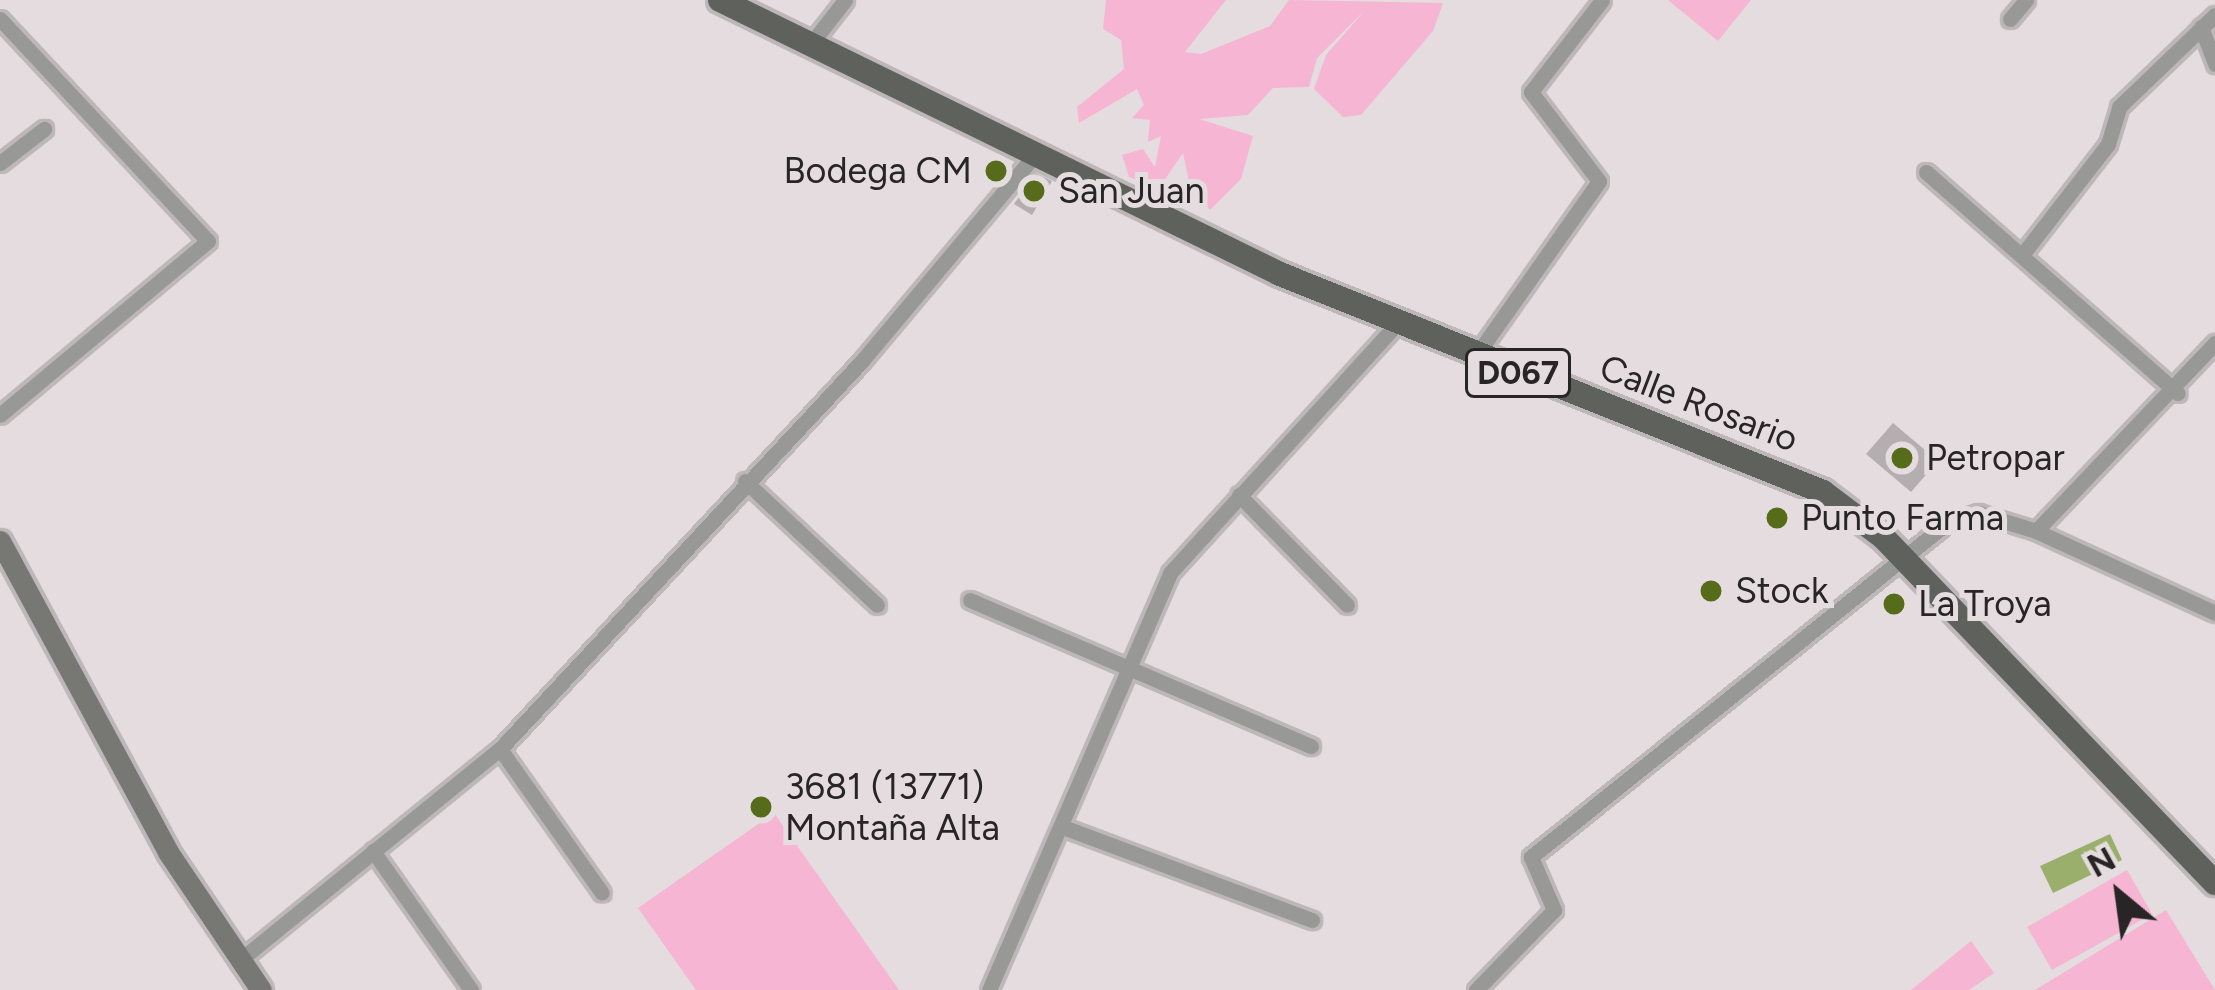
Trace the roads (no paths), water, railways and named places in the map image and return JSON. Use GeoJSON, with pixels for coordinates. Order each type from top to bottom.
{"type":"FeatureCollection","features":[{"type":"Feature","properties":{"kind":"main road","name":"Calle Rosario"},"geometry":{"type":"LineString","coordinates":[[720,0],[1034,156],[1396,325],[1784,472],[1902,558],[2215,883]]}},
{"type":"Feature","properties":{"kind":"street"},"geometry":{"type":"LineString","coordinates":[[810,45],[845,0]]}},
{"type":"Feature","properties":{"kind":"street"},"geometry":{"type":"LineString","coordinates":[[1475,357],[1600,181],[1531,92],[1602,0]]}},
{"type":"Feature","properties":{"kind":"street"},"geometry":{"type":"LineString","coordinates":[[2010,20],[2026,0]]}},
{"type":"Feature","properties":{"kind":"street"},"geometry":{"type":"LineString","coordinates":[[2022,255],[2108,144],[2119,106],[2215,15]]}},
{"type":"Feature","properties":{"kind":"street"},"geometry":{"type":"LineString","coordinates":[[0,19],[208,241],[0,415]]}},
{"type":"Feature","properties":{"kind":"street"},"geometry":{"type":"LineString","coordinates":[[2201,27],[2215,64]]}},
{"type":"Feature","properties":{"kind":"street"},"geometry":{"type":"LineString","coordinates":[[0,163],[44,129]]}},
{"type":"Feature","properties":{"kind":"street"},"geometry":{"type":"LineString","coordinates":[[240,960],[500,749],[1034,156]]}},
{"type":"Feature","properties":{"kind":"street"},"geometry":{"type":"LineString","coordinates":[[1926,172],[2178,393]]}},
{"type":"Feature","properties":{"kind":"street"},"geometry":{"type":"LineString","coordinates":[[989,990],[1170,573],[1396,325]]}},
{"type":"Feature","properties":{"kind":"street"},"geometry":{"type":"LineString","coordinates":[[2036,531],[2178,393],[2215,343]]}},
{"type":"Feature","properties":{"kind":"street"},"geometry":{"type":"LineString","coordinates":[[745,481],[877,605]]}},
{"type":"Feature","properties":{"kind":"street"},"geometry":{"type":"LineString","coordinates":[[1239,495],[1347,604]]}},
{"type":"Feature","properties":{"kind":"street"},"geometry":{"type":"LineString","coordinates":[[1476,990],[1554,910],[1532,857],[1902,558],[1961,516],[2036,531],[2215,613]]}},
{"type":"Feature","properties":{"kind":"street"},"geometry":{"type":"LineString","coordinates":[[0,541],[131,789],[261,990]]}},
{"type":"Feature","properties":{"kind":"street"},"geometry":{"type":"LineString","coordinates":[[970,600],[1126,673],[1311,746]]}},
{"type":"Feature","properties":{"kind":"street"},"geometry":{"type":"LineString","coordinates":[[500,749],[602,892]]}},
{"type":"Feature","properties":{"kind":"street"},"geometry":{"type":"LineString","coordinates":[[1063,827],[1312,920]]}},
{"type":"Feature","properties":{"kind":"street"},"geometry":{"type":"LineString","coordinates":[[373,851],[471,990]]}},
{"type":"Feature","properties":{"kind":"place","name":"Bodega CM"},"geometry":{"type":"Point","coordinates":[996,171]}},
{"type":"Feature","properties":{"kind":"place","name":"San Juan"},"geometry":{"type":"Point","coordinates":[1034,191]}},
{"type":"Feature","properties":{"kind":"place","name":"Petropar"},"geometry":{"type":"Point","coordinates":[1902,458]}},
{"type":"Feature","properties":{"kind":"place","name":"Punto Farma"},"geometry":{"type":"Point","coordinates":[1777,518]}},
{"type":"Feature","properties":{"kind":"place","name":"Stock"},"geometry":{"type":"Point","coordinates":[1711,591]}},
{"type":"Feature","properties":{"kind":"place","name":"La Troya"},"geometry":{"type":"Point","coordinates":[1894,604]}},
{"type":"Feature","properties":{"kind":"place","name":"3681 (13771) Montaña Alta"},"geometry":{"type":"Point","coordinates":[761,807]}}]}
